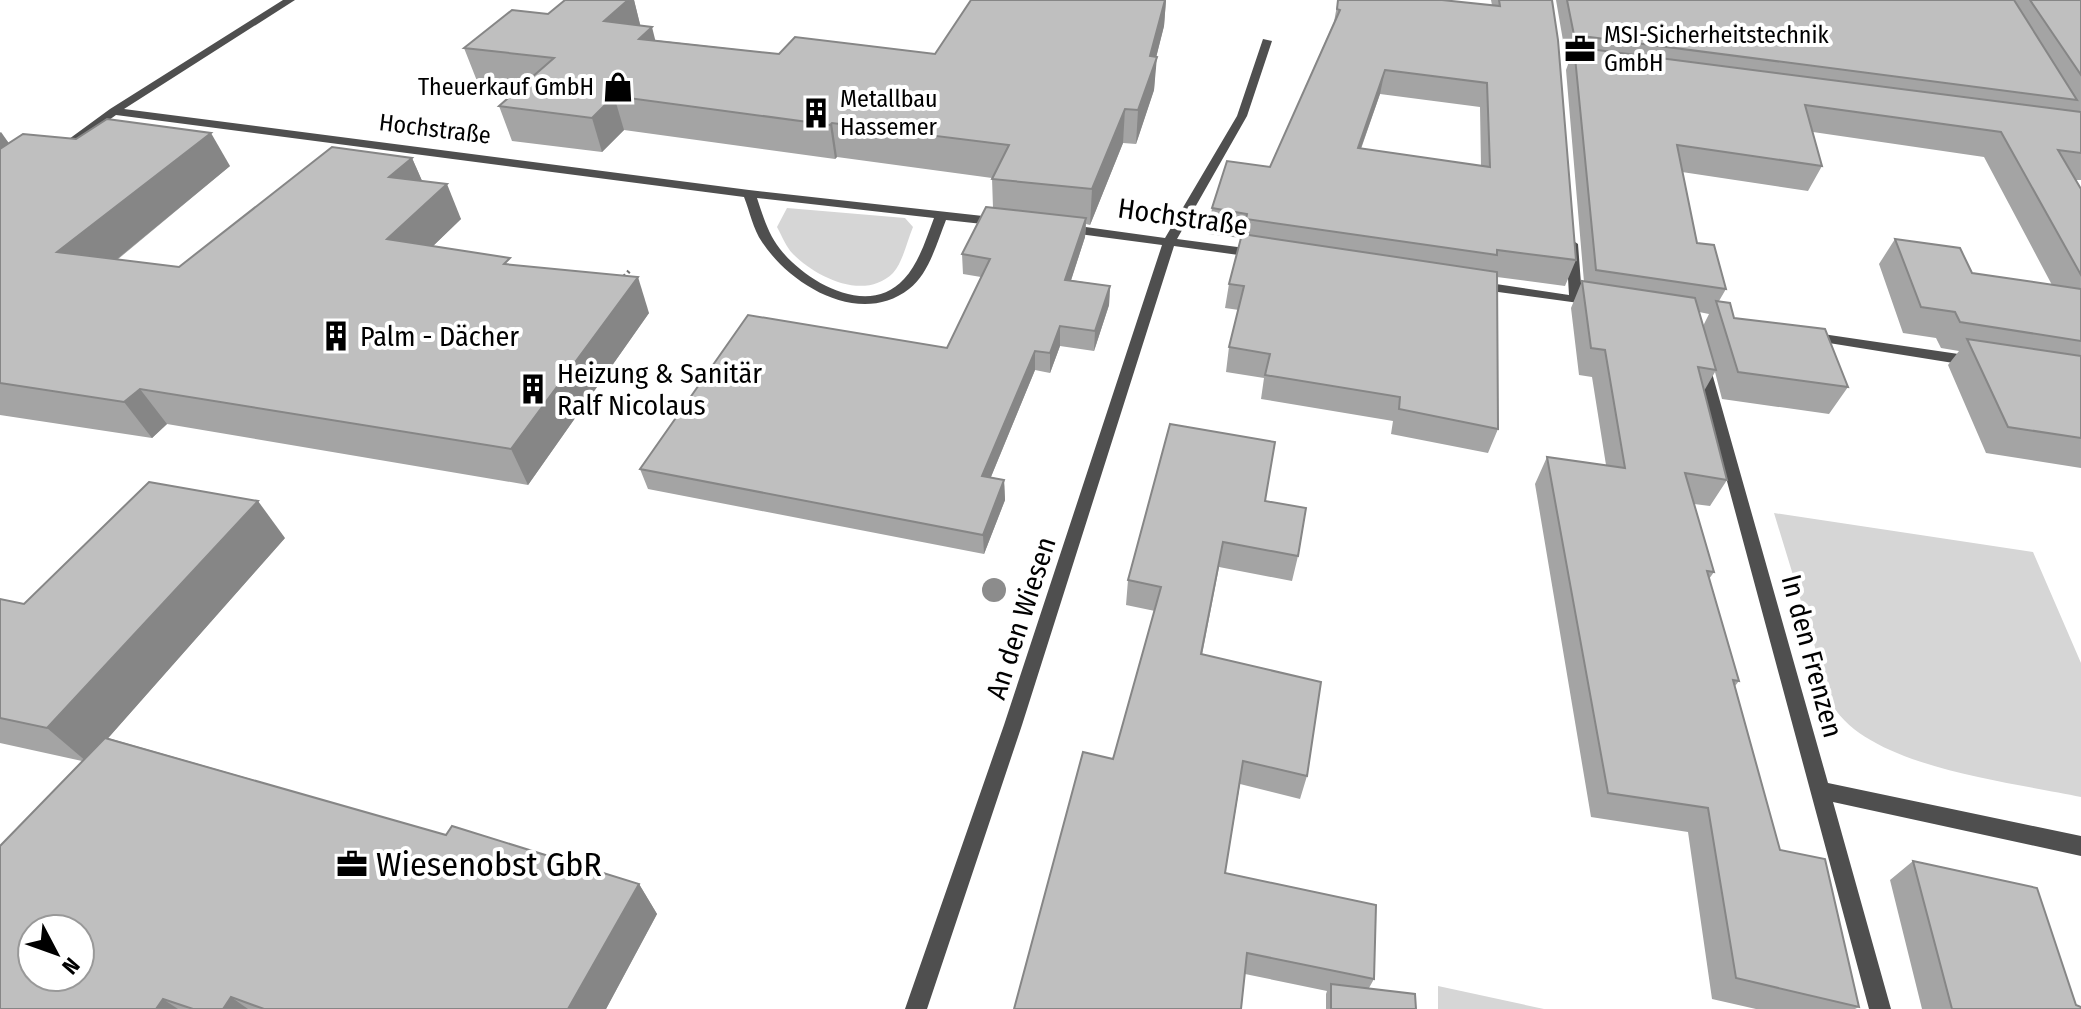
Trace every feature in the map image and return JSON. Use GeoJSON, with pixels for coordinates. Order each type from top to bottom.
{"type":"FeatureCollection","features":[{"type":"Feature","properties":{"kind":"street"},"geometry":{"type":"LineString","coordinates":[[46,161],[114,111],[290,0]]}},
{"type":"Feature","properties":{"kind":"street","name":"An den Wiesen"},"geometry":{"type":"LineString","coordinates":[[916,1009],[1013,725],[1170,240],[1242,116],[1267,41]]}},
{"type":"Feature","properties":{"kind":"street","name":"Hochstraße"},"geometry":{"type":"LineString","coordinates":[[114,111],[749,194],[1009,223]]}},
{"type":"Feature","properties":{"kind":"street"},"geometry":{"type":"LineString","coordinates":[[749,194],[768,241],[797,273],[824,292],[850,299],[887,295],[906,285],[925,256],[941,217]]}},
{"type":"Feature","properties":{"kind":"street","name":"Hochstraße"},"geometry":{"type":"LineString","coordinates":[[1055,227],[1279,256]]}},
{"type":"Feature","properties":{"kind":"street"},"geometry":{"type":"LineString","coordinates":[[1572,238],[1576,300]]}},
{"type":"Feature","properties":{"kind":"street"},"geometry":{"type":"LineString","coordinates":[[1466,284],[1604,305]]}},
{"type":"Feature","properties":{"kind":"street"},"geometry":{"type":"LineString","coordinates":[[1800,335],[1987,363]]}},
{"type":"Feature","properties":{"kind":"street","name":"In den Frenzen"},"geometry":{"type":"LineString","coordinates":[[1698,347],[1880,1009]]}},
{"type":"Feature","properties":{"kind":"street"},"geometry":{"type":"LineString","coordinates":[[1820,790],[2081,846]]}},
{"type":"Feature","properties":{"kind":"path"},"geometry":{"type":"LineString","coordinates":[[613,288],[631,269]]}},
{"type":"Feature","properties":{"kind":"shaded area"},"geometry":{"type":"Polygon","coordinates":[[[787,208],[905,218],[913,227],[893,273],[882,281],[855,286],[815,271],[791,251],[777,227],[787,208]]]}},
{"type":"Feature","properties":{"kind":"shaded area"},"geometry":{"type":"Polygon","coordinates":[[[1774,513],[2033,552],[2081,663],[2081,797],[1945,769],[1878,744],[1852,727],[1833,706],[1774,513]]]}},
{"type":"Feature","properties":{"kind":"shaded area"},"geometry":{"type":"Polygon","coordinates":[[[1438,986],[1544,1009],[1438,1009],[1438,986]]]}},
{"type":"Feature","properties":{"kind":"building"},"geometry":{"type":"Polygon","coordinates":[[[565,0],[628,0],[604,21],[652,27],[639,39],[779,54],[795,37],[935,54],[971,0],[1165,0],[1150,56],[1157,57],[1138,110],[1125,109],[1092,189],[992,179],[1009,145],[614,96],[592,118],[499,106],[554,58],[464,48],[512,10],[548,14],[565,0]]]}},
{"type":"Feature","properties":{"kind":"building"},"geometry":{"type":"Polygon","coordinates":[[[1338,0],[1442,0],[1500,6],[1499,0],[1552,0],[1576,260],[1497,250],[1497,255],[1246,219],[1247,214],[1212,208],[1227,161],[1270,167],[1340,10],[1337,9],[1338,0]],[[1385,70],[1358,148],[1490,167],[1487,83],[1385,70]]]}},
{"type":"Feature","properties":{"kind":"building"},"geometry":{"type":"Polygon","coordinates":[[[1567,0],[2014,0],[2077,100],[1574,35],[1567,0]]]}},
{"type":"Feature","properties":{"kind":"building"},"geometry":{"type":"Polygon","coordinates":[[[2030,0],[2081,0],[2081,75],[2030,0]]]}},
{"type":"Feature","properties":{"kind":"building"},"geometry":{"type":"Polygon","coordinates":[[[1574,47],[2081,112],[2081,153],[2058,150],[2081,189],[2081,275],[2001,132],[1805,105],[1822,166],[1677,145],[1697,243],[1714,245],[1726,289],[1596,270],[1574,47]]]}},
{"type":"Feature","properties":{"kind":"building"},"geometry":{"type":"Polygon","coordinates":[[[107,119],[211,133],[57,252],[179,267],[332,147],[412,158],[389,177],[447,184],[387,239],[510,258],[504,264],[638,277],[511,449],[140,389],[124,402],[0,383],[0,149],[23,134],[76,139],[107,119]]]}},
{"type":"Feature","properties":{"kind":"building"},"geometry":{"type":"Polygon","coordinates":[[[986,207],[1086,218],[1065,280],[1110,286],[1095,331],[1060,326],[1050,353],[1035,351],[982,476],[1004,480],[983,535],[640,469],[748,315],[947,348],[990,259],[962,254],[986,207]]]}},
{"type":"Feature","properties":{"kind":"building"},"geometry":{"type":"Polygon","coordinates":[[[1242,234],[1497,272],[1498,429],[1399,409],[1400,397],[1265,375],[1270,354],[1229,347],[1244,286],[1229,284],[1242,234]]]}},
{"type":"Feature","properties":{"kind":"building"},"geometry":{"type":"Polygon","coordinates":[[[1895,239],[1960,248],[1972,273],[2081,289],[2081,341],[1960,322],[1955,312],[1921,307],[1895,239]]]}},
{"type":"Feature","properties":{"kind":"building"},"geometry":{"type":"Polygon","coordinates":[[[1582,281],[1695,298],[1716,370],[1698,367],[1727,480],[1685,473],[1714,572],[1707,571],[1739,681],[1733,680],[1780,850],[1825,859],[1859,1007],[1736,978],[1708,808],[1608,793],[1547,457],[1625,468],[1605,350],[1591,348],[1582,281]]]}},
{"type":"Feature","properties":{"kind":"building"},"geometry":{"type":"Polygon","coordinates":[[[1716,301],[1730,303],[1734,318],[1825,329],[1848,387],[1738,372],[1716,301]]]}},
{"type":"Feature","properties":{"kind":"building"},"geometry":{"type":"Polygon","coordinates":[[[1967,339],[2081,356],[2081,438],[2008,427],[1967,339]]]}},
{"type":"Feature","properties":{"kind":"building"},"geometry":{"type":"Polygon","coordinates":[[[1170,424],[1275,442],[1265,501],[1306,508],[1298,556],[1223,542],[1201,654],[1321,682],[1307,776],[1243,761],[1225,873],[1376,905],[1374,979],[1247,953],[1241,1009],[1014,1009],[1083,752],[1113,759],[1161,587],[1128,580],[1170,424]]]}},
{"type":"Feature","properties":{"kind":"building"},"geometry":{"type":"Polygon","coordinates":[[[149,482],[258,501],[47,728],[0,718],[0,599],[24,604],[149,482]]]}},
{"type":"Feature","properties":{"kind":"building"},"geometry":{"type":"Polygon","coordinates":[[[105,738],[446,835],[452,826],[639,884],[568,1009],[264,1009],[231,997],[223,1009],[193,1009],[163,999],[156,1009],[0,1009],[0,846],[105,738]]]}},
{"type":"Feature","properties":{"kind":"building"},"geometry":{"type":"Polygon","coordinates":[[[1913,861],[2037,888],[2076,1005],[2081,1009],[1952,1009],[1913,861]]]}},
{"type":"Feature","properties":{"kind":"building"},"geometry":{"type":"Polygon","coordinates":[[[1331,984],[1415,994],[1416,1009],[1331,1009],[1331,984]]]}},
{"type":"Feature","properties":{"kind":"place","name":"MSI-Sicherheitstechnik GmbH"},"geometry":{"type":"Point","coordinates":[1580,49]}},
{"type":"Feature","properties":{"kind":"place","name":"Theuerkauf GmbH"},"geometry":{"type":"Point","coordinates":[618,87]}},
{"type":"Feature","properties":{"kind":"place","name":"Metallbau Hassemer"},"geometry":{"type":"Point","coordinates":[816,113]}},
{"type":"Feature","properties":{"kind":"place","name":"Palm - Dächer"},"geometry":{"type":"Point","coordinates":[336,336]}},
{"type":"Feature","properties":{"kind":"place","name":"Heizung & Sanitär Ralf Nicolaus"},"geometry":{"type":"Point","coordinates":[533,389]}},
{"type":"Feature","properties":{"kind":"place","name":"Wiesenobst GbR"},"geometry":{"type":"Point","coordinates":[352,864]}}]}
